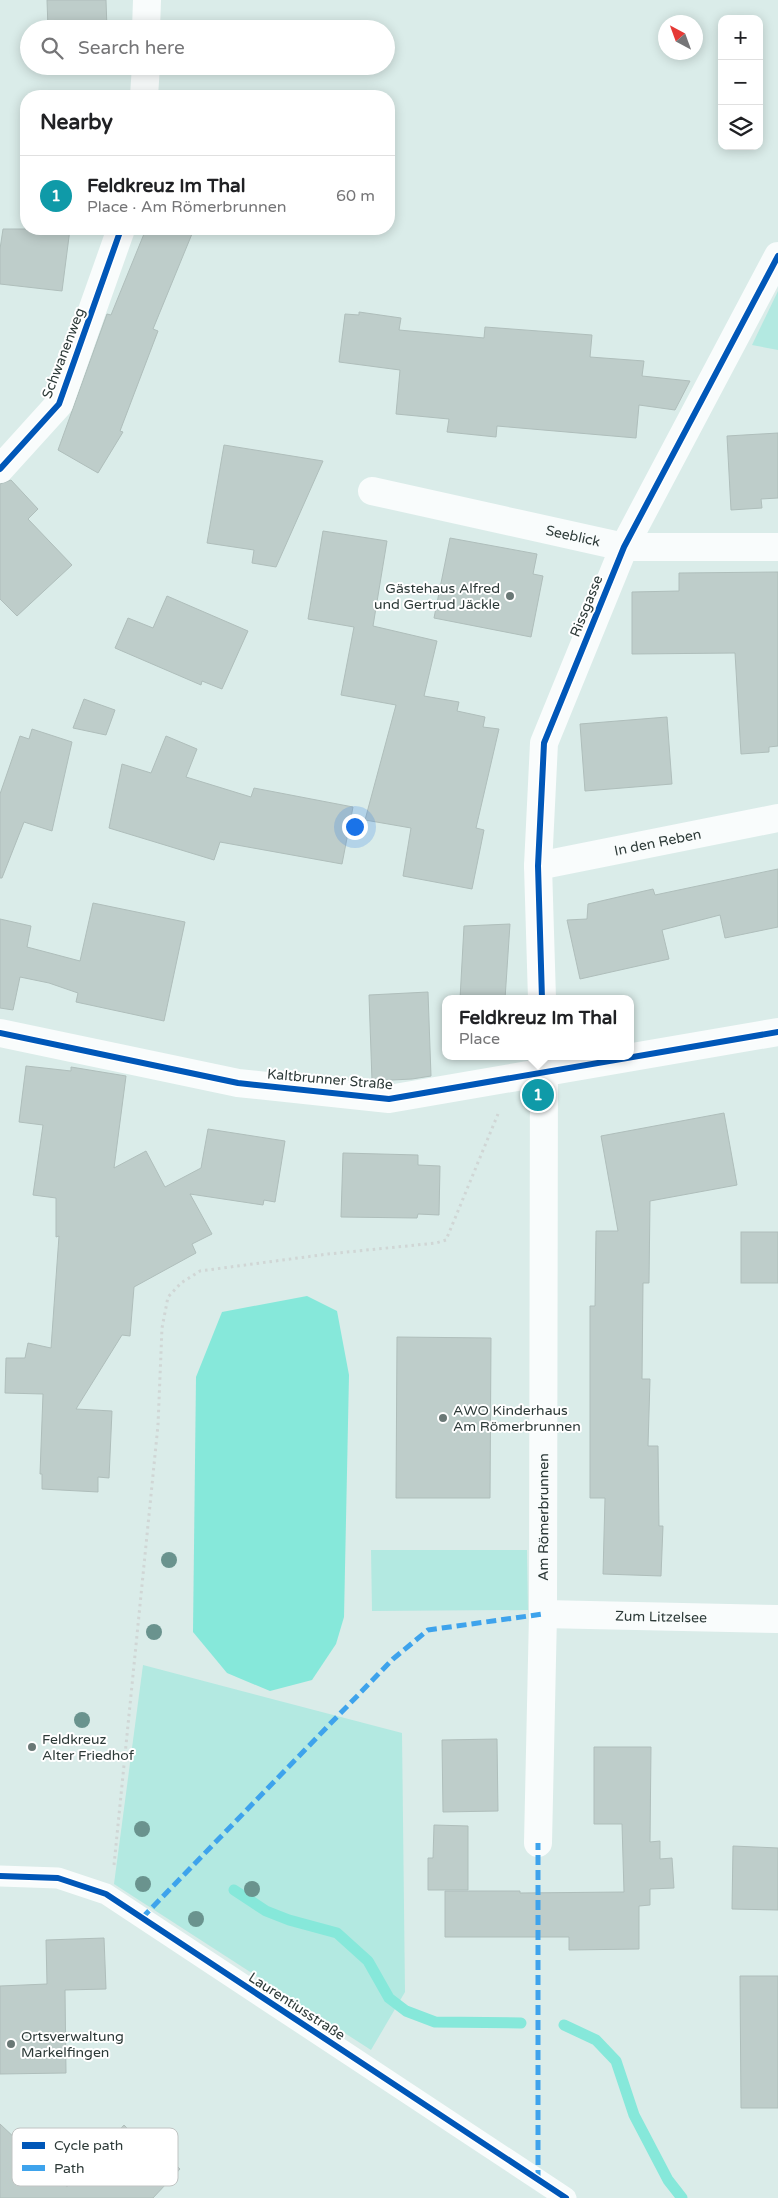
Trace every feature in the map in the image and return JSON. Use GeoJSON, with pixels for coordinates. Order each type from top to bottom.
{"type":"FeatureCollection","features":[{"type":"Feature","properties":{"kind":"street"},"geometry":{"type":"LineString","coordinates":[[146,20],[147,0]]}},
{"type":"Feature","properties":{"kind":"street"},"geometry":{"type":"LineString","coordinates":[[144,90],[145,75]]}},
{"type":"Feature","properties":{"kind":"street","name":"Schwanenweg"},"geometry":{"type":"LineString","coordinates":[[0,469],[59,404],[119,235]]}},
{"type":"Feature","properties":{"kind":"street","name":"Rissgasse"},"geometry":{"type":"LineString","coordinates":[[542,995],[538,866],[544,743],[624,547],[778,256]]}},
{"type":"Feature","properties":{"kind":"street","name":"Seeblick"},"geometry":{"type":"LineString","coordinates":[[372,491],[624,547],[778,547]]}},
{"type":"Feature","properties":{"kind":"street","name":"In den Reben"},"geometry":{"type":"LineString","coordinates":[[538,866],[778,818]]}},
{"type":"Feature","properties":{"kind":"street","name":"Kaltbrunner Straße"},"geometry":{"type":"LineString","coordinates":[[634,1052],[778,1032]]}},
{"type":"Feature","properties":{"kind":"street","name":"Kaltbrunner Straße"},"geometry":{"type":"LineString","coordinates":[[0,1033],[238,1083],[389,1099],[544,1064],[573,1060]]}},
{"type":"Feature","properties":{"kind":"street","name":"Am Römerbrunnen"},"geometry":{"type":"LineString","coordinates":[[538,1843],[543,1614],[544,1064]]}},
{"type":"Feature","properties":{"kind":"street","name":"Zum Litzelsee"},"geometry":{"type":"LineString","coordinates":[[543,1614],[778,1619]]}},
{"type":"Feature","properties":{"kind":"lane","name":"Laurentiusstraße"},"geometry":{"type":"LineString","coordinates":[[0,1876],[58,1878],[106,1894],[566,2198]]}},
{"type":"Feature","properties":{"kind":"path"},"geometry":{"type":"LineString","coordinates":[[106,1894],[114,1866],[147,1552],[158,1425],[162,1328],[168,1297],[181,1283],[200,1271],[328,1254],[436,1243],[446,1240],[500,1110]]}},
{"type":"Feature","properties":{"kind":"shaded area"},"geometry":{"type":"Polygon","coordinates":[[[778,291],[778,350],[752,345],[778,291]]]}},
{"type":"Feature","properties":{"kind":"shaded area"},"geometry":{"type":"Polygon","coordinates":[[[307,1296],[337,1311],[349,1375],[344,1617],[336,1644],[312,1680],[270,1691],[227,1673],[193,1632],[196,1377],[222,1312],[307,1296]]]}},
{"type":"Feature","properties":{"kind":"shaded area"},"geometry":{"type":"Polygon","coordinates":[[[371,1550],[527,1550],[528,1610],[372,1611],[371,1550]]]}},
{"type":"Feature","properties":{"kind":"shaded area"},"geometry":{"type":"Polygon","coordinates":[[[143,1665],[402,1733],[405,1992],[371,2050],[114,1884],[143,1665]]]}},
{"type":"Feature","properties":{"kind":"building"},"geometry":{"type":"Polygon","coordinates":[[[47,0],[106,0],[107,20],[48,20],[47,0]]]}},
{"type":"Feature","properties":{"kind":"building"},"geometry":{"type":"Polygon","coordinates":[[[3,229],[20,229],[20,235],[69,235],[62,291],[0,284],[0,249],[3,229]]]}},
{"type":"Feature","properties":{"kind":"building"},"geometry":{"type":"Polygon","coordinates":[[[144,235],[192,235],[153,329],[158,331],[120,431],[123,432],[98,473],[58,450],[107,314],[111,315],[144,235]]]}},
{"type":"Feature","properties":{"kind":"building"},"geometry":{"type":"Polygon","coordinates":[[[359,312],[401,318],[399,330],[484,338],[485,327],[592,335],[590,357],[644,361],[642,376],[690,381],[675,410],[639,405],[636,438],[497,426],[496,437],[447,432],[449,419],[396,414],[400,370],[339,362],[345,314],[359,315],[359,312]]]}},
{"type":"Feature","properties":{"kind":"building"},"geometry":{"type":"Polygon","coordinates":[[[778,433],[778,498],[761,499],[762,508],[731,510],[727,436],[778,433]]]}},
{"type":"Feature","properties":{"kind":"building"},"geometry":{"type":"Polygon","coordinates":[[[224,445],[323,461],[276,567],[252,563],[254,550],[207,543],[224,445]]]}},
{"type":"Feature","properties":{"kind":"building"},"geometry":{"type":"Polygon","coordinates":[[[11,480],[38,509],[28,519],[72,565],[17,616],[0,599],[0,484],[11,480]]]}},
{"type":"Feature","properties":{"kind":"building"},"geometry":{"type":"Polygon","coordinates":[[[323,531],[387,541],[373,626],[437,641],[424,696],[459,702],[457,711],[485,717],[483,727],[499,729],[476,828],[484,830],[472,889],[403,876],[411,828],[365,820],[396,705],[341,695],[354,627],[308,619],[323,531]]]}},
{"type":"Feature","properties":{"kind":"building"},"geometry":{"type":"Polygon","coordinates":[[[450,538],[537,554],[533,574],[543,576],[531,637],[434,618],[450,538]]]}},
{"type":"Feature","properties":{"kind":"building"},"geometry":{"type":"Polygon","coordinates":[[[778,572],[778,746],[769,747],[769,752],[741,754],[735,653],[632,654],[632,592],[679,591],[679,573],[778,572]]]}},
{"type":"Feature","properties":{"kind":"building"},"geometry":{"type":"Polygon","coordinates":[[[167,596],[248,631],[222,689],[202,681],[201,685],[115,648],[128,618],[153,628],[167,596]]]}},
{"type":"Feature","properties":{"kind":"building"},"geometry":{"type":"Polygon","coordinates":[[[84,699],[115,710],[106,735],[73,728],[84,699]]]}},
{"type":"Feature","properties":{"kind":"building"},"geometry":{"type":"Polygon","coordinates":[[[667,717],[672,784],[585,791],[580,724],[667,717]]]}},
{"type":"Feature","properties":{"kind":"building"},"geometry":{"type":"Polygon","coordinates":[[[32,729],[72,742],[52,831],[24,822],[2,878],[0,878],[0,794],[20,736],[29,739],[32,729]]]}},
{"type":"Feature","properties":{"kind":"building"},"geometry":{"type":"Polygon","coordinates":[[[166,736],[197,749],[186,777],[251,797],[254,788],[353,807],[342,864],[220,842],[214,860],[109,828],[122,764],[151,773],[166,736]]]}},
{"type":"Feature","properties":{"kind":"building"},"geometry":{"type":"Polygon","coordinates":[[[778,869],[778,927],[725,938],[720,915],[662,930],[669,959],[580,979],[567,920],[587,919],[588,904],[653,889],[655,895],[778,869]]]}},
{"type":"Feature","properties":{"kind":"building"},"geometry":{"type":"Polygon","coordinates":[[[93,903],[185,922],[164,1021],[76,1002],[78,993],[49,983],[20,977],[13,1010],[0,1008],[0,919],[31,926],[27,947],[80,961],[93,903]]]}},
{"type":"Feature","properties":{"kind":"building"},"geometry":{"type":"Polygon","coordinates":[[[510,924],[505,995],[460,995],[464,926],[510,924]]]}},
{"type":"Feature","properties":{"kind":"building"},"geometry":{"type":"Polygon","coordinates":[[[428,992],[431,1076],[372,1081],[369,995],[428,992]]]}},
{"type":"Feature","properties":{"kind":"building"},"geometry":{"type":"Polygon","coordinates":[[[26,1066],[71,1071],[71,1067],[126,1076],[114,1168],[146,1151],[165,1187],[201,1168],[208,1129],[285,1141],[275,1202],[264,1200],[263,1205],[190,1194],[212,1234],[192,1244],[196,1253],[134,1287],[130,1336],[122,1335],[76,1409],[112,1411],[109,1478],[98,1477],[98,1492],[42,1489],[42,1474],[40,1474],[43,1394],[5,1393],[6,1358],[25,1358],[28,1343],[51,1348],[59,1236],[56,1237],[56,1198],[33,1195],[43,1125],[19,1122],[26,1066]]]}},
{"type":"Feature","properties":{"kind":"building"},"geometry":{"type":"Polygon","coordinates":[[[724,1113],[737,1185],[650,1201],[649,1283],[643,1283],[642,1379],[650,1379],[648,1446],[658,1446],[659,1526],[663,1526],[661,1576],[603,1574],[605,1498],[590,1498],[590,1306],[595,1306],[596,1231],[618,1231],[601,1136],[724,1113]]]}},
{"type":"Feature","properties":{"kind":"building"},"geometry":{"type":"Polygon","coordinates":[[[343,1153],[418,1155],[418,1165],[440,1166],[439,1215],[418,1214],[417,1218],[341,1217],[343,1153]]]}},
{"type":"Feature","properties":{"kind":"building"},"geometry":{"type":"Polygon","coordinates":[[[741,1232],[778,1232],[778,1283],[741,1283],[741,1232]]]}},
{"type":"Feature","properties":{"kind":"building","name":"AWO Kinderhaus Am Römerbrunnen"},"geometry":{"type":"Polygon","coordinates":[[[397,1337],[491,1338],[490,1498],[396,1498],[397,1337]]]}},
{"type":"Feature","properties":{"kind":"building"},"geometry":{"type":"Polygon","coordinates":[[[497,1739],[498,1811],[443,1812],[442,1740],[497,1739]]]}},
{"type":"Feature","properties":{"kind":"building"},"geometry":{"type":"Polygon","coordinates":[[[594,1747],[651,1747],[650,1842],[660,1841],[660,1859],[672,1858],[674,1888],[650,1889],[650,1905],[639,1906],[639,1949],[569,1950],[569,1937],[445,1937],[445,1891],[520,1891],[520,1893],[624,1892],[622,1824],[594,1824],[594,1747]]]}},
{"type":"Feature","properties":{"kind":"building"},"geometry":{"type":"Polygon","coordinates":[[[434,1825],[468,1826],[468,1890],[428,1890],[428,1858],[433,1858],[434,1825]]]}},
{"type":"Feature","properties":{"kind":"building"},"geometry":{"type":"Polygon","coordinates":[[[733,1846],[778,1848],[778,1910],[732,1909],[733,1846]]]}},
{"type":"Feature","properties":{"kind":"building"},"geometry":{"type":"Polygon","coordinates":[[[104,1938],[106,1989],[65,1990],[66,2073],[0,2074],[0,1986],[47,1984],[46,1940],[104,1938]]]}},
{"type":"Feature","properties":{"kind":"building"},"geometry":{"type":"Polygon","coordinates":[[[740,1976],[778,1976],[778,2108],[741,2108],[740,1976]]]}},
{"type":"Feature","properties":{"kind":"building"},"geometry":{"type":"Polygon","coordinates":[[[0,2124],[12,2135],[12,2186],[164,2186],[153,2198],[0,2198],[0,2124]]]}},
{"type":"Feature","properties":{"kind":"waterway"},"geometry":{"type":"LineString","coordinates":[[234,1890],[266,1911],[289,1920],[337,1933],[368,1961],[389,1998],[406,2011],[435,2022],[521,2023]]}},
{"type":"Feature","properties":{"kind":"waterway"},"geometry":{"type":"LineString","coordinates":[[564,2025],[596,2040],[616,2061],[634,2115],[668,2180],[682,2198]]}},
{"type":"Feature","properties":{"kind":"marked path"},"geometry":{"type":"LineString","coordinates":[[142,1918],[393,1659],[428,1630],[543,1614]]}},
{"type":"Feature","properties":{"kind":"marked path"},"geometry":{"type":"LineString","coordinates":[[538,1843],[538,2180]]}},
{"type":"Feature","properties":{"kind":"cycle path"},"geometry":{"type":"LineString","coordinates":[[0,469],[59,404],[119,235]]}},
{"type":"Feature","properties":{"kind":"cycle path"},"geometry":{"type":"LineString","coordinates":[[542,995],[538,866],[544,743],[624,547],[778,256]]}},
{"type":"Feature","properties":{"kind":"cycle path"},"geometry":{"type":"LineString","coordinates":[[634,1057],[778,1032]]}},
{"type":"Feature","properties":{"kind":"cycle path"},"geometry":{"type":"LineString","coordinates":[[0,1033],[238,1083],[389,1099],[615,1060]]}},
{"type":"Feature","properties":{"kind":"cycle path"},"geometry":{"type":"LineString","coordinates":[[0,1876],[58,1878],[106,1894],[566,2198]]}},
{"type":"Feature","properties":{"kind":"place","name":"Gästehaus Alfred und Gertrud Jäckle"},"geometry":{"type":"Point","coordinates":[510,596]}},
{"type":"Feature","properties":{"kind":"place","name":"Feldkreuz Im Thal"},"geometry":{"type":"Point","coordinates":[538,1095]}},
{"type":"Feature","properties":{"kind":"place","name":"AWO Kinderhaus Am Römerbrunnen"},"geometry":{"type":"Point","coordinates":[443,1418]}},
{"type":"Feature","properties":{"kind":"place","name":"Feldkreuz Alter Friedhof"},"geometry":{"type":"Point","coordinates":[32,1747]}},
{"type":"Feature","properties":{"kind":"place","name":"Ortsverwaltung Markelfingen"},"geometry":{"type":"Point","coordinates":[11,2044]}}]}
